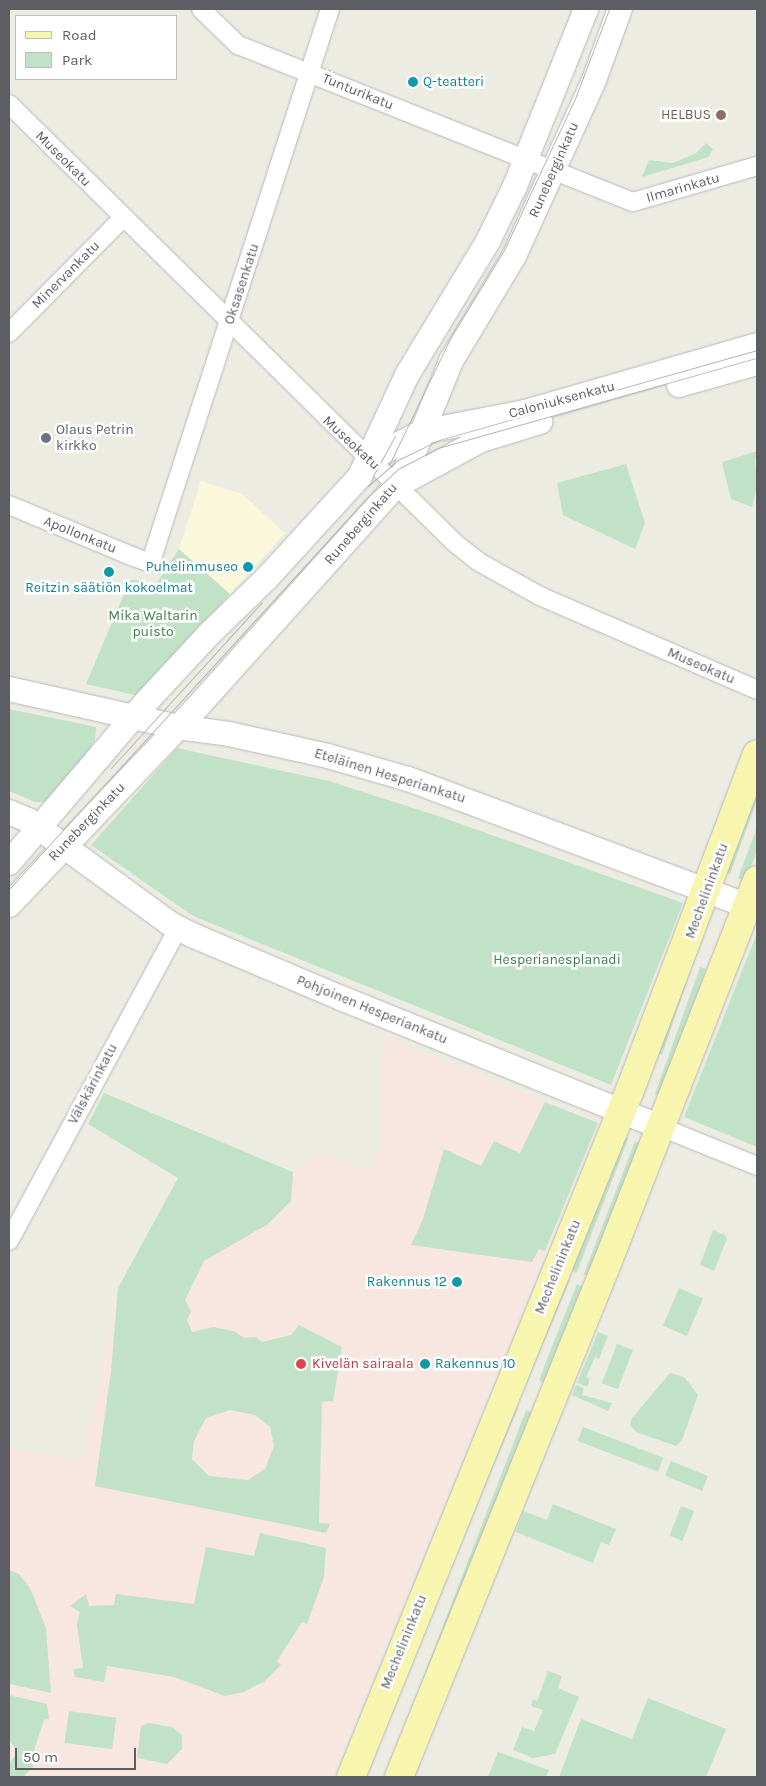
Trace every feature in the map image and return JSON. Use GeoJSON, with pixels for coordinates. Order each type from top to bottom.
{"type":"FeatureCollection","features":[{"type":"Feature","properties":{"kind":"main road"},"geometry":{"type":"LineString","coordinates":[[9,863],[209,634],[267,578],[340,498],[370,459],[395,397],[488,241],[527,159],[586,9]]}},
{"type":"Feature","properties":{"kind":"main road","name":"Runeberginkatu"},"geometry":{"type":"LineString","coordinates":[[9,905],[178,727],[396,486],[422,432],[451,360],[514,256],[593,83],[620,9]]}},
{"type":"Feature","properties":{"kind":"main road","name":"Caloniuksenkatu"},"geometry":{"type":"LineString","coordinates":[[370,459],[422,432],[525,412],[757,345]]}},
{"type":"Feature","properties":{"kind":"main road","name":"Caloniuksenkatu"},"geometry":{"type":"LineString","coordinates":[[396,486],[481,440],[757,363]]}},
{"type":"Feature","properties":{"kind":"main road","name":"Eteläinen Hesperiankatu"},"geometry":{"type":"LineString","coordinates":[[9,689],[136,716],[178,727],[229,734],[328,756],[408,779],[752,908]]}},
{"type":"Feature","properties":{"kind":"main road"},"geometry":{"type":"LineString","coordinates":[[213,689],[216,716],[229,734]]}},
{"type":"Feature","properties":{"kind":"main road","name":"Mechelininkatu"},"geometry":{"type":"LineString","coordinates":[[351,1777],[622,1111],[707,891],[757,754]]}},
{"type":"Feature","properties":{"kind":"main road","name":"Pohjoinen Hesperiankatu"},"geometry":{"type":"LineString","coordinates":[[9,812],[40,828],[178,928],[349,1002],[661,1127]]}},
{"type":"Feature","properties":{"kind":"main road"},"geometry":{"type":"LineString","coordinates":[[398,1777],[661,1127],[752,908],[757,880]]}},
{"type":"Feature","properties":{"kind":"street","name":"Tunturikatu"},"geometry":{"type":"LineString","coordinates":[[201,9],[238,45],[527,159]]}},
{"type":"Feature","properties":{"kind":"street","name":"Oksasenkatu"},"geometry":{"type":"LineString","coordinates":[[152,558],[330,9]]}},
{"type":"Feature","properties":{"kind":"street","name":"Museokatu"},"geometry":{"type":"LineString","coordinates":[[9,104],[456,544],[509,580],[757,690]]}},
{"type":"Feature","properties":{"kind":"street","name":"Ilmarinkatu"},"geometry":{"type":"LineString","coordinates":[[527,159],[633,202],[757,166]]}},
{"type":"Feature","properties":{"kind":"street","name":"Minervankatu"},"geometry":{"type":"LineString","coordinates":[[9,333],[123,218]]}},
{"type":"Feature","properties":{"kind":"street","name":"Apollonkatu"},"geometry":{"type":"LineString","coordinates":[[9,505],[134,557],[145,561],[152,558]]}},
{"type":"Feature","properties":{"kind":"street","name":"Välskärinkatu"},"geometry":{"type":"LineString","coordinates":[[9,1241],[178,928]]}},
{"type":"Feature","properties":{"kind":"street","name":"Pohjoinen Hesperiankatu"},"geometry":{"type":"LineString","coordinates":[[661,1127],[757,1166]]}},
{"type":"Feature","properties":{"kind":"shaded area"},"geometry":{"type":"Polygon","coordinates":[[[201,481],[242,494],[285,533],[230,594],[179,549],[201,481]]]}},
{"type":"Feature","properties":{"kind":"shaded area","name":"Kivelän sairaala"},"geometry":{"type":"Polygon","coordinates":[[[386,1037],[598,1123],[332,1777],[9,1777],[9,1448],[83,1460],[118,1288],[178,1178],[88,1124],[104,1093],[293,1172],[322,1154],[372,1171],[382,1146],[381,1050],[386,1037]]]}},
{"type":"Feature","properties":{"kind":"green space"},"geometry":{"type":"Polygon","coordinates":[[[706,143],[713,149],[709,157],[642,177],[649,160],[673,163],[696,153],[706,143]]]}},
{"type":"Feature","properties":{"kind":"green space"},"geometry":{"type":"Polygon","coordinates":[[[757,451],[755,460],[757,487],[752,507],[731,499],[722,462],[757,451]]]}},
{"type":"Feature","properties":{"kind":"green space"},"geometry":{"type":"Polygon","coordinates":[[[626,464],[645,523],[635,549],[563,515],[557,483],[626,464]]]}},
{"type":"Feature","properties":{"kind":"green space","name":"Mika Waltarin puisto"},"geometry":{"type":"Polygon","coordinates":[[[179,549],[230,594],[139,696],[86,684],[130,580],[139,580],[155,586],[179,549]]]}},
{"type":"Feature","properties":{"kind":"green space"},"geometry":{"type":"Polygon","coordinates":[[[9,709],[96,727],[95,740],[84,757],[45,802],[35,802],[9,791],[9,709]]]}},
{"type":"Feature","properties":{"kind":"green space","name":"Hesperianesplanadi"},"geometry":{"type":"Polygon","coordinates":[[[177,748],[329,781],[441,817],[683,903],[611,1085],[193,916],[91,845],[177,748]]]}},
{"type":"Feature","properties":{"kind":"green space"},"geometry":{"type":"Polygon","coordinates":[[[757,775],[757,800],[730,874],[722,871],[757,775]]]}},
{"type":"Feature","properties":{"kind":"green space"},"geometry":{"type":"Polygon","coordinates":[[[757,827],[757,851],[746,881],[738,878],[757,827]]]}},
{"type":"Feature","properties":{"kind":"green space"},"geometry":{"type":"Polygon","coordinates":[[[757,933],[757,1147],[684,1117],[757,933]]]}},
{"type":"Feature","properties":{"kind":"green space"},"geometry":{"type":"Polygon","coordinates":[[[700,943],[662,1055],[657,1053],[700,943]]]}},
{"type":"Feature","properties":{"kind":"green space"},"geometry":{"type":"Polygon","coordinates":[[[700,967],[706,969],[705,985],[660,1096],[655,1094],[700,967]]]}},
{"type":"Feature","properties":{"kind":"green space"},"geometry":{"type":"Polygon","coordinates":[[[104,1093],[293,1172],[291,1201],[268,1224],[204,1261],[185,1300],[191,1311],[187,1320],[192,1332],[213,1327],[234,1331],[244,1338],[256,1337],[262,1342],[291,1335],[299,1325],[342,1347],[333,1401],[322,1402],[319,1523],[330,1524],[326,1533],[95,1486],[111,1371],[118,1288],[178,1178],[88,1124],[104,1093]],[[230,1410],[206,1418],[194,1441],[192,1459],[209,1476],[248,1480],[265,1469],[274,1446],[270,1427],[255,1415],[230,1410]]]}},
{"type":"Feature","properties":{"kind":"green space"},"geometry":{"type":"Polygon","coordinates":[[[545,1102],[598,1123],[545,1251],[539,1249],[532,1262],[411,1245],[423,1219],[444,1149],[481,1166],[494,1141],[520,1153],[545,1102]]]}},
{"type":"Feature","properties":{"kind":"green space"},"geometry":{"type":"Polygon","coordinates":[[[620,1135],[628,1138],[577,1273],[568,1269],[620,1135]]]}},
{"type":"Feature","properties":{"kind":"green space"},"geometry":{"type":"Polygon","coordinates":[[[635,1141],[643,1144],[592,1278],[584,1275],[635,1141]]]}},
{"type":"Feature","properties":{"kind":"green space"},"geometry":{"type":"Polygon","coordinates":[[[713,1230],[725,1235],[727,1239],[714,1271],[700,1265],[713,1230]]]}},
{"type":"Feature","properties":{"kind":"green space"},"geometry":{"type":"Polygon","coordinates":[[[562,1278],[570,1280],[529,1377],[525,1375],[562,1278]]]}},
{"type":"Feature","properties":{"kind":"green space"},"geometry":{"type":"Polygon","coordinates":[[[577,1284],[584,1287],[546,1384],[539,1381],[577,1284]]]}},
{"type":"Feature","properties":{"kind":"green space"},"geometry":{"type":"Polygon","coordinates":[[[679,1288],[703,1298],[687,1336],[663,1326],[679,1288]]]}},
{"type":"Feature","properties":{"kind":"green space"},"geometry":{"type":"Polygon","coordinates":[[[598,1332],[608,1336],[599,1359],[595,1357],[586,1377],[590,1379],[587,1387],[577,1383],[598,1332]]]}},
{"type":"Feature","properties":{"kind":"green space"},"geometry":{"type":"Polygon","coordinates":[[[617,1344],[633,1350],[618,1389],[602,1383],[617,1344]]]}},
{"type":"Feature","properties":{"kind":"green space"},"geometry":{"type":"Polygon","coordinates":[[[670,1373],[684,1377],[698,1395],[682,1440],[676,1446],[636,1432],[630,1425],[632,1418],[670,1373]]]}},
{"type":"Feature","properties":{"kind":"green space"},"geometry":{"type":"Polygon","coordinates":[[[576,1385],[584,1388],[582,1395],[612,1403],[608,1411],[572,1395],[576,1385]]]}},
{"type":"Feature","properties":{"kind":"green space"},"geometry":{"type":"Polygon","coordinates":[[[511,1404],[518,1407],[361,1777],[354,1774],[511,1404]]]}},
{"type":"Feature","properties":{"kind":"green space"},"geometry":{"type":"Polygon","coordinates":[[[526,1410],[534,1413],[395,1777],[385,1777],[526,1410]]]}},
{"type":"Feature","properties":{"kind":"green space"},"geometry":{"type":"Polygon","coordinates":[[[583,1427],[663,1458],[658,1472],[578,1441],[583,1427]]]}},
{"type":"Feature","properties":{"kind":"green space"},"geometry":{"type":"Polygon","coordinates":[[[671,1461],[708,1476],[702,1491],[665,1476],[671,1461]]]}},
{"type":"Feature","properties":{"kind":"green space"},"geometry":{"type":"Polygon","coordinates":[[[553,1504],[616,1529],[609,1545],[601,1542],[593,1563],[516,1532],[523,1511],[547,1520],[553,1504]]]}},
{"type":"Feature","properties":{"kind":"green space"},"geometry":{"type":"Polygon","coordinates":[[[681,1506],[694,1511],[683,1541],[670,1536],[681,1506]]]}},
{"type":"Feature","properties":{"kind":"green space"},"geometry":{"type":"Polygon","coordinates":[[[260,1533],[326,1548],[324,1577],[307,1624],[302,1622],[277,1661],[281,1665],[265,1681],[244,1692],[225,1696],[174,1677],[107,1666],[104,1682],[75,1677],[73,1669],[83,1668],[77,1625],[80,1612],[70,1606],[86,1594],[89,1606],[114,1605],[116,1594],[194,1604],[206,1547],[254,1556],[260,1533]]]}},
{"type":"Feature","properties":{"kind":"green space"},"geometry":{"type":"Polygon","coordinates":[[[9,1570],[19,1574],[30,1588],[46,1628],[51,1693],[9,1684],[9,1570]]]}},
{"type":"Feature","properties":{"kind":"green space"},"geometry":{"type":"Polygon","coordinates":[[[548,1671],[562,1676],[558,1688],[579,1697],[555,1754],[533,1758],[513,1750],[522,1727],[534,1731],[543,1710],[531,1706],[533,1699],[537,1701],[548,1671]]]}},
{"type":"Feature","properties":{"kind":"green space"},"geometry":{"type":"Polygon","coordinates":[[[9,1695],[47,1704],[49,1719],[44,1720],[30,1763],[34,1766],[23,1777],[9,1777],[9,1763],[15,1756],[15,1748],[9,1740],[9,1695]]]}},
{"type":"Feature","properties":{"kind":"green space"},"geometry":{"type":"Polygon","coordinates":[[[648,1698],[726,1729],[706,1777],[559,1777],[581,1719],[632,1739],[648,1698]]]}},
{"type":"Feature","properties":{"kind":"green space"},"geometry":{"type":"Polygon","coordinates":[[[69,1711],[117,1718],[112,1749],[65,1743],[69,1711]]]}},
{"type":"Feature","properties":{"kind":"green space"},"geometry":{"type":"Polygon","coordinates":[[[149,1723],[172,1727],[182,1735],[182,1749],[167,1764],[137,1758],[141,1726],[149,1723]]]}},
{"type":"Feature","properties":{"kind":"green space"},"geometry":{"type":"Polygon","coordinates":[[[498,1752],[549,1770],[546,1777],[488,1777],[498,1752]]]}},
{"type":"Feature","properties":{"kind":"tram line"},"geometry":{"type":"LineString","coordinates":[[389,465],[451,337],[504,250],[576,96],[609,9]]}},
{"type":"Feature","properties":{"kind":"tram line"},"geometry":{"type":"LineString","coordinates":[[368,486],[398,460],[439,440],[757,350]]}},
{"type":"Feature","properties":{"kind":"tram line"},"geometry":{"type":"LineString","coordinates":[[9,889],[367,498],[398,469],[438,448],[757,358]]}},
{"type":"Feature","properties":{"kind":"tram line"},"geometry":{"type":"LineString","coordinates":[[373,476],[395,436]]}},
{"type":"Feature","properties":{"kind":"tram line"},"geometry":{"type":"LineString","coordinates":[[111,768],[262,602]]}},
{"type":"Feature","properties":{"kind":"place","name":"Q-teatteri"},"geometry":{"type":"Point","coordinates":[413,82]}},
{"type":"Feature","properties":{"kind":"place","name":"HELBUS"},"geometry":{"type":"Point","coordinates":[721,115]}},
{"type":"Feature","properties":{"kind":"place","name":"Olaus Petrin kirkko"},"geometry":{"type":"Point","coordinates":[46,438]}},
{"type":"Feature","properties":{"kind":"place","name":"Puhelinmuseo"},"geometry":{"type":"Point","coordinates":[248,567]}},
{"type":"Feature","properties":{"kind":"place","name":"Reitzin säätiön kokoelmat"},"geometry":{"type":"Point","coordinates":[109,572]}},
{"type":"Feature","properties":{"kind":"place","name":"Rakennus 12"},"geometry":{"type":"Point","coordinates":[457,1282]}},
{"type":"Feature","properties":{"kind":"place","name":"Kivelän sairaala"},"geometry":{"type":"Point","coordinates":[301,1364]}},
{"type":"Feature","properties":{"kind":"place","name":"Rakennus 10"},"geometry":{"type":"Point","coordinates":[425,1364]}}]}
